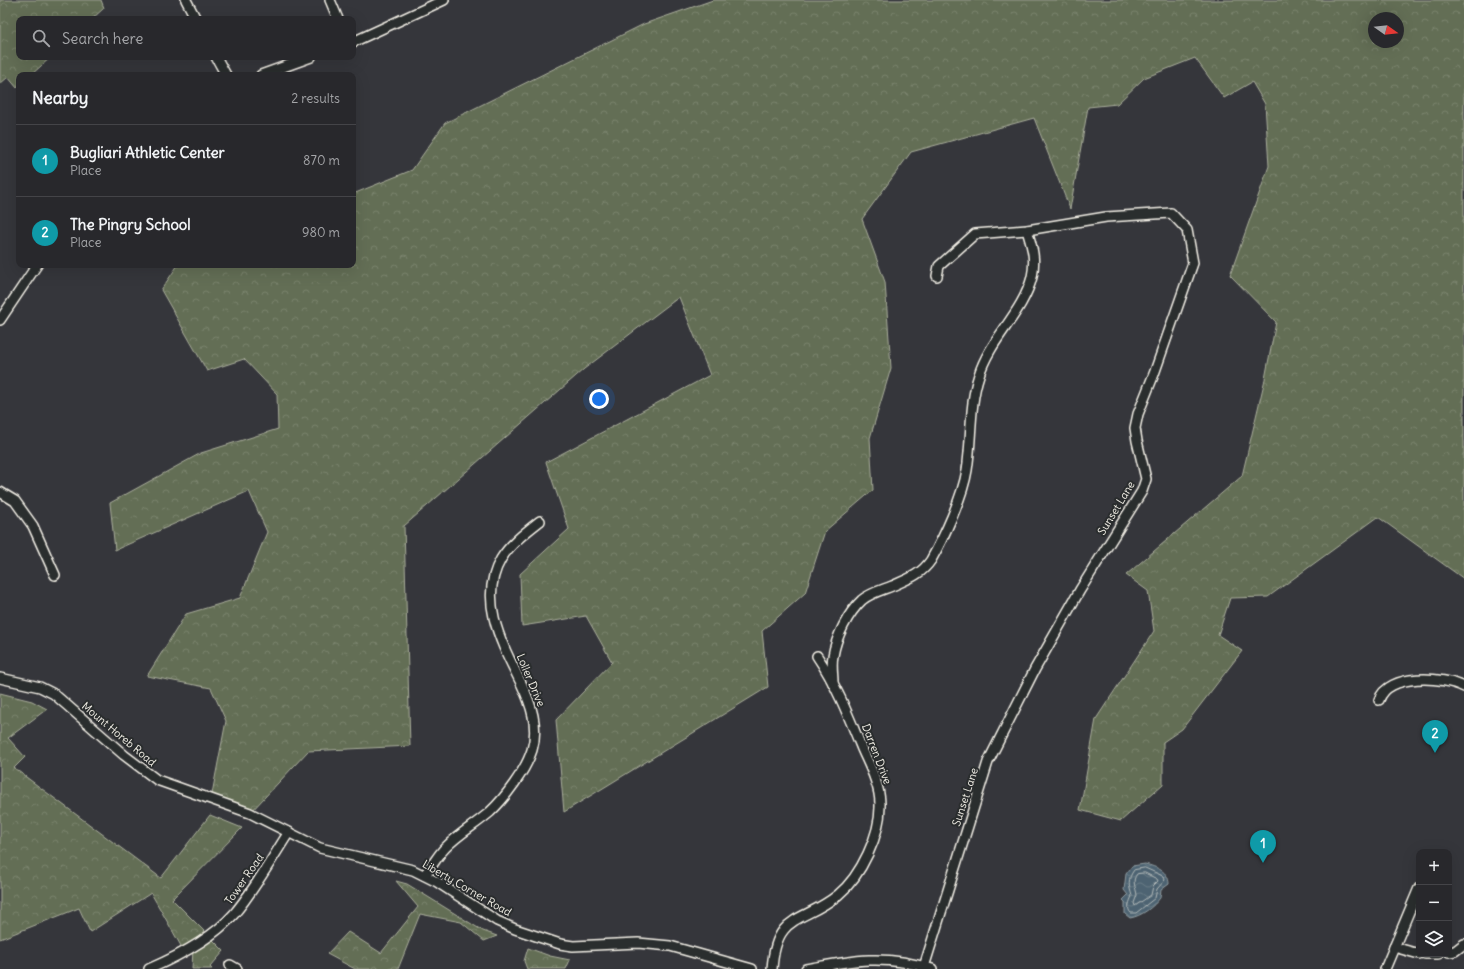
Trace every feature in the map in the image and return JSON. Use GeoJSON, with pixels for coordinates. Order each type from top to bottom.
{"type":"FeatureCollection","features":[{"type":"Feature","properties":{"kind":"street"},"geometry":{"type":"LineString","coordinates":[[186,0],[194,16]]}},
{"type":"Feature","properties":{"kind":"street"},"geometry":{"type":"LineString","coordinates":[[330,0],[337,16]]}},
{"type":"Feature","properties":{"kind":"street"},"geometry":{"type":"LineString","coordinates":[[356,41],[444,0]]}},
{"type":"Feature","properties":{"kind":"street"},"geometry":{"type":"LineString","coordinates":[[218,60],[224,72]]}},
{"type":"Feature","properties":{"kind":"street"},"geometry":{"type":"LineString","coordinates":[[270,72],[304,60]]}},
{"type":"Feature","properties":{"kind":"street","name":"Sunset Lane"},"geometry":{"type":"LineString","coordinates":[[928,968],[988,762],[1035,669],[1084,583],[1142,491],[1146,479],[1135,428],[1138,414],[1154,374],[1193,263],[1187,230],[1171,213],[1106,217],[1027,230]]}},
{"type":"Feature","properties":{"kind":"street"},"geometry":{"type":"LineString","coordinates":[[833,683],[833,656],[844,625],[854,610],[870,595],[915,576],[922,571],[931,559],[959,500],[967,471],[972,414],[979,374],[995,343],[1028,288],[1035,257],[1027,230],[975,234],[939,266],[937,276]]}},
{"type":"Feature","properties":{"kind":"street"},"geometry":{"type":"LineString","coordinates":[[0,320],[35,268]]}},
{"type":"Feature","properties":{"kind":"street"},"geometry":{"type":"LineString","coordinates":[[0,492],[15,501],[33,526],[55,575]]}},
{"type":"Feature","properties":{"kind":"street","name":"Loller Drive"},"geometry":{"type":"LineString","coordinates":[[424,875],[444,849],[490,812],[522,771],[532,750],[535,733],[533,715],[529,700],[502,642],[492,609],[491,592],[494,575],[501,559],[512,545],[540,521]]}},
{"type":"Feature","properties":{"kind":"street","name":"Darren Drive"},"geometry":{"type":"LineString","coordinates":[[772,969],[774,950],[779,935],[784,928],[831,900],[855,878],[868,852],[877,826],[880,804],[879,794],[867,760],[833,683],[817,656]]}},
{"type":"Feature","properties":{"kind":"street","name":"Mount Horeb Road"},"geometry":{"type":"LineString","coordinates":[[0,678],[40,687],[54,694],[134,763],[157,780],[250,813],[312,844]]}},
{"type":"Feature","properties":{"kind":"street"},"geometry":{"type":"LineString","coordinates":[[1379,700],[1386,689],[1421,678],[1440,679],[1464,687]]}},
{"type":"Feature","properties":{"kind":"street","name":"Tower Road"},"geometry":{"type":"LineString","coordinates":[[149,969],[177,957],[215,932],[233,915],[252,890],[289,832]]}},
{"type":"Feature","properties":{"kind":"street","name":"Liberty Corner Road"},"geometry":{"type":"LineString","coordinates":[[312,844],[342,854],[402,867],[424,875],[497,921],[560,944],[581,947],[638,943],[670,946],[752,969]]}},
{"type":"Feature","properties":{"kind":"street"},"geometry":{"type":"LineString","coordinates":[[1385,969],[1416,895]]}},
{"type":"Feature","properties":{"kind":"street"},"geometry":{"type":"LineString","coordinates":[[1452,952],[1464,944]]}},
{"type":"Feature","properties":{"kind":"street"},"geometry":{"type":"LineString","coordinates":[[1394,947],[1416,953]]}},
{"type":"Feature","properties":{"kind":"street"},"geometry":{"type":"LineString","coordinates":[[806,969],[851,960],[874,958],[928,968]]}},
{"type":"Feature","properties":{"kind":"green space"},"geometry":{"type":"Polygon","coordinates":[[[0,0],[101,0],[104,8],[95,16],[16,16],[16,60],[48,60],[34,72],[16,72],[16,87],[8,77],[0,84],[0,0]]]}},
{"type":"Feature","properties":{"kind":"green space"},"geometry":{"type":"Polygon","coordinates":[[[713,0],[1464,0],[1464,579],[1378,517],[1268,597],[1230,598],[1218,635],[1242,651],[1182,729],[1163,742],[1163,784],[1121,821],[1080,810],[1096,719],[1154,631],[1148,591],[1126,575],[1242,476],[1265,379],[1276,322],[1230,275],[1269,166],[1265,104],[1252,82],[1224,98],[1195,58],[1144,78],[1117,104],[1088,107],[1070,209],[1034,118],[911,152],[862,219],[885,282],[891,368],[870,438],[873,490],[825,531],[805,593],[762,631],[768,687],[564,812],[556,720],[612,662],[586,616],[522,626],[520,574],[569,529],[546,462],[710,375],[679,297],[584,369],[404,526],[410,746],[308,751],[250,813],[211,799],[226,721],[211,688],[147,676],[186,614],[240,598],[267,532],[249,491],[115,550],[110,503],[201,453],[278,429],[277,394],[244,359],[207,371],[161,290],[176,268],[356,268],[356,193],[412,170],[445,123],[644,24],[713,0]]]}},
{"type":"Feature","properties":{"kind":"green space"},"geometry":{"type":"Polygon","coordinates":[[[0,693],[32,701],[47,709],[8,738],[25,757],[14,768],[161,878],[210,815],[242,828],[172,899],[224,951],[210,967],[212,969],[192,969],[193,948],[185,953],[151,893],[90,932],[79,908],[0,939],[0,693]]]}},
{"type":"Feature","properties":{"kind":"green space"},"geometry":{"type":"Polygon","coordinates":[[[396,881],[407,884],[483,931],[497,936],[484,941],[461,922],[420,914],[398,969],[355,969],[327,954],[348,932],[381,953],[418,907],[396,881]]]}},
{"type":"Feature","properties":{"kind":"green space"},"geometry":{"type":"Polygon","coordinates":[[[528,948],[550,956],[570,960],[566,969],[527,969],[524,961],[528,948]]]}},
{"type":"Feature","properties":{"kind":"water"},"geometry":{"type":"Polygon","coordinates":[[[1145,864],[1161,870],[1167,876],[1169,884],[1161,890],[1160,898],[1151,908],[1130,918],[1125,914],[1125,902],[1123,900],[1128,895],[1124,890],[1126,874],[1132,866],[1145,864]]]}},
{"type":"Feature","properties":{"kind":"place","name":"The Pingry School"},"geometry":{"type":"Point","coordinates":[1435,753]}},
{"type":"Feature","properties":{"kind":"place","name":"Bugliari Athletic Center"},"geometry":{"type":"Point","coordinates":[1263,863]}}]}
